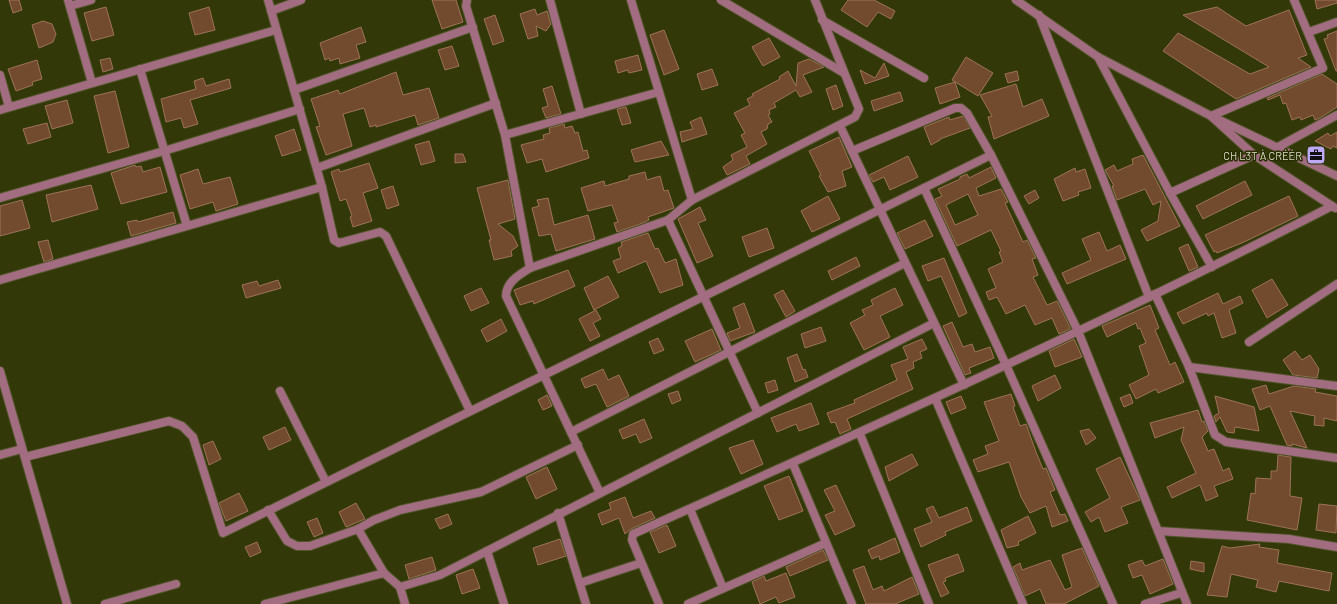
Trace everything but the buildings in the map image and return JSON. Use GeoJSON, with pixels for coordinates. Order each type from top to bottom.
{"type":"FeatureCollection","features":[{"type":"Feature","properties":{"kind":"street"},"geometry":{"type":"LineString","coordinates":[[91,0],[69,3],[92,83]]}},
{"type":"Feature","properties":{"kind":"street"},"geometry":{"type":"LineString","coordinates":[[268,0],[317,168],[336,242],[380,232],[386,236],[470,411]]}},
{"type":"Feature","properties":{"kind":"street"},"geometry":{"type":"LineString","coordinates":[[271,11],[301,0]]}},
{"type":"Feature","properties":{"kind":"street"},"geometry":{"type":"LineString","coordinates":[[467,0],[466,6],[474,27],[505,135],[530,268]]}},
{"type":"Feature","properties":{"kind":"street"},"geometry":{"type":"LineString","coordinates":[[550,0],[581,114]]}},
{"type":"Feature","properties":{"kind":"street"},"geometry":{"type":"LineString","coordinates":[[631,0],[692,200]]}},
{"type":"Feature","properties":{"kind":"street"},"geometry":{"type":"LineString","coordinates":[[721,0],[844,73]]}},
{"type":"Feature","properties":{"kind":"street"},"geometry":{"type":"LineString","coordinates":[[600,493],[506,296],[508,286],[514,279],[530,268],[668,220],[692,200],[840,126],[858,113],[859,109],[815,0]]}},
{"type":"Feature","properties":{"kind":"street"},"geometry":{"type":"LineString","coordinates":[[1016,0],[1039,14],[1098,57],[1211,116],[1337,176]]}},
{"type":"Feature","properties":{"kind":"street"},"geometry":{"type":"LineString","coordinates":[[1211,116],[1321,70],[1323,66],[1294,0]]}},
{"type":"Feature","properties":{"kind":"street"},"geometry":{"type":"LineString","coordinates":[[1039,14],[1152,296],[1189,367],[1215,435],[1226,442],[1337,458]]}},
{"type":"Feature","properties":{"kind":"street"},"geometry":{"type":"LineString","coordinates":[[822,20],[924,78]]}},
{"type":"Feature","properties":{"kind":"street"},"geometry":{"type":"LineString","coordinates":[[1309,32],[1337,22]]}},
{"type":"Feature","properties":{"kind":"street"},"geometry":{"type":"LineString","coordinates":[[294,90],[474,27]]}},
{"type":"Feature","properties":{"kind":"street"},"geometry":{"type":"LineString","coordinates":[[0,110],[276,30]]}},
{"type":"Feature","properties":{"kind":"street"},"geometry":{"type":"LineString","coordinates":[[1098,57],[1170,193],[1212,268]]}},
{"type":"Feature","properties":{"kind":"street"},"geometry":{"type":"LineString","coordinates":[[140,69],[187,226]]}},
{"type":"Feature","properties":{"kind":"street"},"geometry":{"type":"LineString","coordinates":[[0,74],[9,107]]}},
{"type":"Feature","properties":{"kind":"street"},"geometry":{"type":"LineString","coordinates":[[505,135],[659,92]]}},
{"type":"Feature","properties":{"kind":"street"},"geometry":{"type":"LineString","coordinates":[[317,168],[496,103]]}},
{"type":"Feature","properties":{"kind":"street"},"geometry":{"type":"LineString","coordinates":[[852,152],[955,108],[961,108],[967,113],[991,155],[1078,331],[1187,604]]}},
{"type":"Feature","properties":{"kind":"street"},"geometry":{"type":"LineString","coordinates":[[0,198],[164,151],[300,109]]}},
{"type":"Feature","properties":{"kind":"street"},"geometry":{"type":"LineString","coordinates":[[1278,147],[1337,115]]}},
{"type":"Feature","properties":{"kind":"street"},"geometry":{"type":"LineString","coordinates":[[1211,116],[1254,155],[1335,207]]}},
{"type":"Feature","properties":{"kind":"street"},"geometry":{"type":"LineString","coordinates":[[840,126],[964,385]]}},
{"type":"Feature","properties":{"kind":"street"},"geometry":{"type":"LineString","coordinates":[[0,455],[24,453],[169,421],[182,426],[193,438],[223,532],[991,155]]}},
{"type":"Feature","properties":{"kind":"street"},"geometry":{"type":"LineString","coordinates":[[1170,193],[1254,155]]}},
{"type":"Feature","properties":{"kind":"street"},"geometry":{"type":"LineString","coordinates":[[0,280],[322,187]]}},
{"type":"Feature","properties":{"kind":"street"},"geometry":{"type":"LineString","coordinates":[[924,188],[1006,365],[1113,604]]}},
{"type":"Feature","properties":{"kind":"street"},"geometry":{"type":"LineString","coordinates":[[659,604],[632,540],[633,534],[860,434],[1212,268],[1335,207]]}},
{"type":"Feature","properties":{"kind":"street"},"geometry":{"type":"LineString","coordinates":[[668,220],[758,413]]}},
{"type":"Feature","properties":{"kind":"street"},"geometry":{"type":"LineString","coordinates":[[571,432],[905,263]]}},
{"type":"Feature","properties":{"kind":"street"},"geometry":{"type":"LineString","coordinates":[[1249,342],[1337,284]]}},
{"type":"Feature","properties":{"kind":"street"},"geometry":{"type":"LineString","coordinates":[[400,587],[440,575],[558,513],[934,323]]}},
{"type":"Feature","properties":{"kind":"street"},"geometry":{"type":"LineString","coordinates":[[1189,367],[1337,386]]}},
{"type":"Feature","properties":{"kind":"street"},"geometry":{"type":"LineString","coordinates":[[0,371],[67,604]]}},
{"type":"Feature","properties":{"kind":"street"},"geometry":{"type":"LineString","coordinates":[[280,390],[326,482]]}},
{"type":"Feature","properties":{"kind":"street"},"geometry":{"type":"LineString","coordinates":[[935,398],[1023,604]]}},
{"type":"Feature","properties":{"kind":"street"},"geometry":{"type":"LineString","coordinates":[[860,434],[929,604]]}},
{"type":"Feature","properties":{"kind":"street"},"geometry":{"type":"LineString","coordinates":[[268,510],[287,540],[297,546],[310,546],[358,529],[374,520],[400,510],[481,492],[578,445]]}},
{"type":"Feature","properties":{"kind":"street"},"geometry":{"type":"LineString","coordinates":[[793,464],[852,604]]}},
{"type":"Feature","properties":{"kind":"street"},"geometry":{"type":"LineString","coordinates":[[690,509],[724,588]]}},
{"type":"Feature","properties":{"kind":"street"},"geometry":{"type":"LineString","coordinates":[[558,513],[586,604]]}},
{"type":"Feature","properties":{"kind":"street"},"geometry":{"type":"LineString","coordinates":[[358,529],[384,573],[400,587],[405,604]]}},
{"type":"Feature","properties":{"kind":"street"},"geometry":{"type":"LineString","coordinates":[[1158,531],[1289,539],[1337,547]]}},
{"type":"Feature","properties":{"kind":"street"},"geometry":{"type":"LineString","coordinates":[[688,604],[826,542]]}},
{"type":"Feature","properties":{"kind":"street"},"geometry":{"type":"LineString","coordinates":[[487,551],[504,604]]}},
{"type":"Feature","properties":{"kind":"street"},"geometry":{"type":"LineString","coordinates":[[580,583],[641,563]]}},
{"type":"Feature","properties":{"kind":"street"},"geometry":{"type":"LineString","coordinates":[[265,604],[384,573]]}},
{"type":"Feature","properties":{"kind":"street"},"geometry":{"type":"LineString","coordinates":[[106,604],[176,584]]}},
{"type":"Feature","properties":{"kind":"street"},"geometry":{"type":"LineString","coordinates":[[1145,604],[1181,592]]}},
{"type":"Feature","properties":{"kind":"place","name":"CH L3T À CRÉÉR"},"geometry":{"type":"Point","coordinates":[1316,155]}}]}
